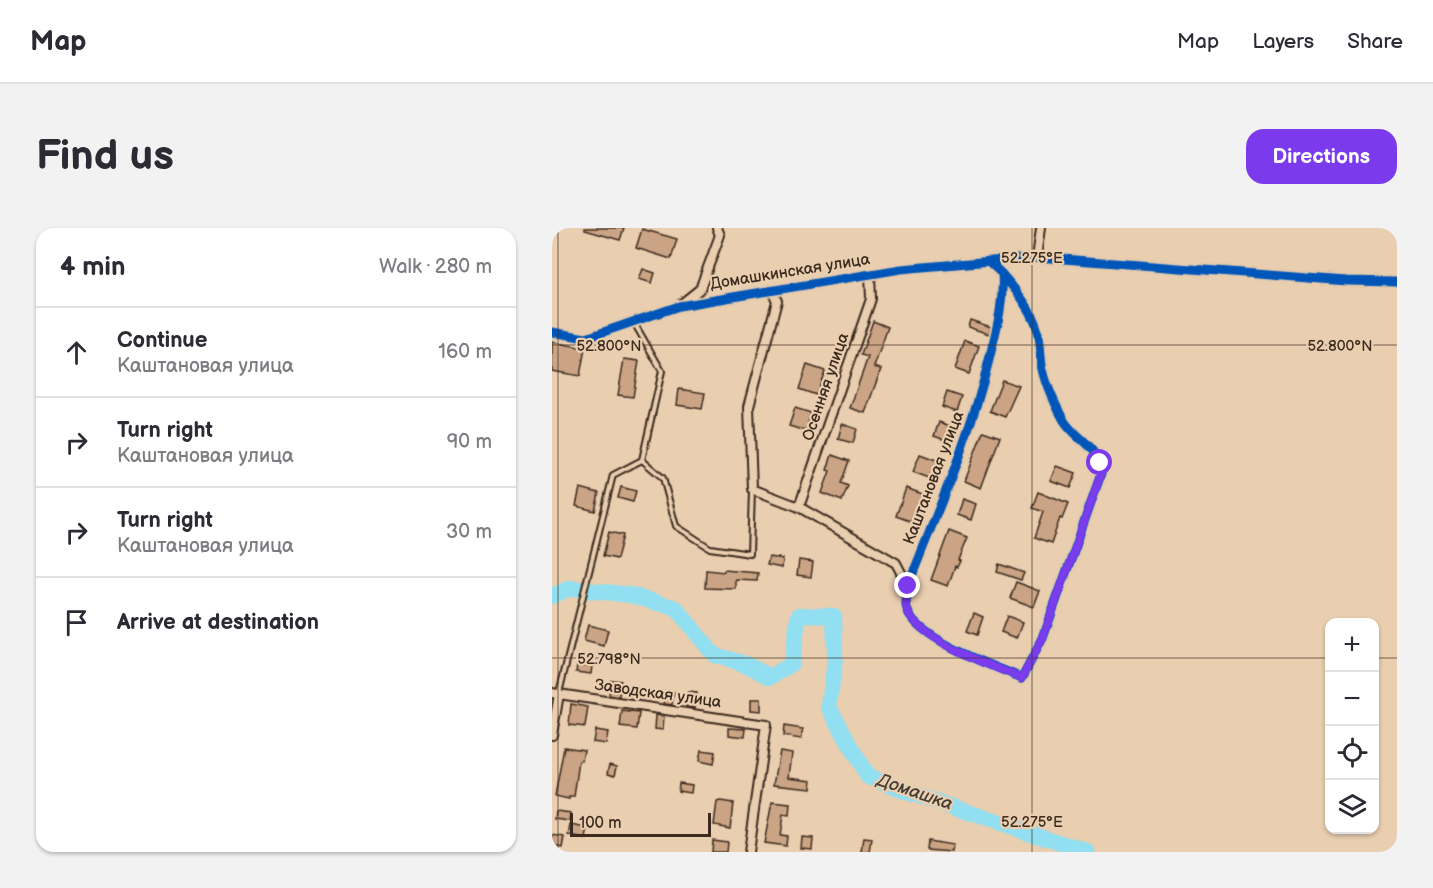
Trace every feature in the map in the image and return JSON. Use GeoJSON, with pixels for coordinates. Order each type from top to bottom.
{"type":"FeatureCollection","features":[{"type":"Feature","properties":{"kind":"street"},"geometry":{"type":"LineString","coordinates":[[679,306],[700,289],[720,236],[717,228]]}},
{"type":"Feature","properties":{"kind":"street"},"geometry":{"type":"LineString","coordinates":[[1037,257],[1041,228]]}},
{"type":"Feature","properties":{"kind":"street","name":"Домашкинская улица"},"geometry":{"type":"LineString","coordinates":[[552,332],[586,338],[679,306],[901,269],[1037,257],[1397,282]]}},
{"type":"Feature","properties":{"kind":"street"},"geometry":{"type":"LineString","coordinates":[[988,261],[1002,274]]}},
{"type":"Feature","properties":{"kind":"street","name":"Осенняя улица"},"geometry":{"type":"LineString","coordinates":[[799,507],[871,299],[870,274]]}},
{"type":"Feature","properties":{"kind":"street","name":"Каштановая улица"},"geometry":{"type":"LineString","coordinates":[[1002,274],[1024,301],[1038,328],[1042,366],[1054,402],[1067,427],[1092,448],[1100,463],[1101,474],[1043,638],[1022,678],[948,646],[914,621],[906,606],[908,586],[978,406],[1003,295],[1002,274]]}},
{"type":"Feature","properties":{"kind":"street"},"geometry":{"type":"LineString","coordinates":[[772,290],[777,301],[748,406],[752,489],[799,507],[896,562],[908,586]]}},
{"type":"Feature","properties":{"kind":"street"},"geometry":{"type":"LineString","coordinates":[[552,735],[556,694]]}},
{"type":"Feature","properties":{"kind":"street","name":"Заводская улица"},"geometry":{"type":"LineString","coordinates":[[556,694],[766,724],[748,852]]}},
{"type":"Feature","properties":{"kind":"lane"},"geometry":{"type":"LineString","coordinates":[[633,321],[662,371],[642,460]]}},
{"type":"Feature","properties":{"kind":"lane"},"geometry":{"type":"LineString","coordinates":[[642,460],[663,478],[676,526],[710,548],[750,554],[752,489]]}},
{"type":"Feature","properties":{"kind":"lane"},"geometry":{"type":"LineString","coordinates":[[556,694],[613,474],[642,460]]}},
{"type":"Feature","properties":{"kind":"building"},"geometry":{"type":"Polygon","coordinates":[[[585,228],[624,228],[620,240],[585,230],[585,228]]]}},
{"type":"Feature","properties":{"kind":"building"},"geometry":{"type":"Polygon","coordinates":[[[642,229],[677,239],[671,259],[636,248],[642,229]]]}},
{"type":"Feature","properties":{"kind":"building"},"geometry":{"type":"Polygon","coordinates":[[[643,269],[655,273],[652,283],[639,279],[643,269]]]}},
{"type":"Feature","properties":{"kind":"building"},"geometry":{"type":"Polygon","coordinates":[[[970,320],[991,327],[989,334],[968,327],[970,320]]]}},
{"type":"Feature","properties":{"kind":"building"},"geometry":{"type":"Polygon","coordinates":[[[873,321],[888,327],[874,367],[881,369],[865,413],[850,408],[868,357],[861,355],[873,321]]]}},
{"type":"Feature","properties":{"kind":"building"},"geometry":{"type":"Polygon","coordinates":[[[965,341],[979,346],[969,374],[955,369],[965,341]]]}},
{"type":"Feature","properties":{"kind":"building"},"geometry":{"type":"Polygon","coordinates":[[[552,342],[585,348],[580,376],[552,371],[552,342]]]}},
{"type":"Feature","properties":{"kind":"building"},"geometry":{"type":"Polygon","coordinates":[[[624,359],[639,361],[633,397],[618,395],[624,359]]]}},
{"type":"Feature","properties":{"kind":"building"},"geometry":{"type":"Polygon","coordinates":[[[807,365],[825,371],[816,395],[799,389],[807,365]]]}},
{"type":"Feature","properties":{"kind":"building"},"geometry":{"type":"Polygon","coordinates":[[[1002,380],[1019,386],[1005,417],[990,411],[1002,380]]]}},
{"type":"Feature","properties":{"kind":"building"},"geometry":{"type":"Polygon","coordinates":[[[679,389],[705,393],[702,409],[677,405],[679,389]]]}},
{"type":"Feature","properties":{"kind":"building"},"geometry":{"type":"Polygon","coordinates":[[[947,392],[962,397],[957,412],[942,407],[947,392]]]}},
{"type":"Feature","properties":{"kind":"building"},"geometry":{"type":"Polygon","coordinates":[[[795,408],[811,413],[806,431],[789,426],[795,408]]]}},
{"type":"Feature","properties":{"kind":"building"},"geometry":{"type":"Polygon","coordinates":[[[939,422],[953,427],[948,441],[934,436],[939,422]]]}},
{"type":"Feature","properties":{"kind":"building"},"geometry":{"type":"Polygon","coordinates":[[[842,424],[857,429],[853,443],[838,439],[842,424]]]}},
{"type":"Feature","properties":{"kind":"building"},"geometry":{"type":"Polygon","coordinates":[[[983,431],[1000,437],[981,488],[964,481],[983,431]]]}},
{"type":"Feature","properties":{"kind":"building"},"geometry":{"type":"Polygon","coordinates":[[[920,454],[939,461],[932,479],[913,472],[920,454]]]}},
{"type":"Feature","properties":{"kind":"building"},"geometry":{"type":"Polygon","coordinates":[[[832,455],[849,461],[841,483],[848,486],[842,501],[822,493],[830,471],[827,470],[832,455]]]}},
{"type":"Feature","properties":{"kind":"building"},"geometry":{"type":"Polygon","coordinates":[[[1057,466],[1076,473],[1070,488],[1051,481],[1057,466]]]}},
{"type":"Feature","properties":{"kind":"building"},"geometry":{"type":"Polygon","coordinates":[[[621,487],[636,491],[633,502],[618,498],[621,487]]]}},
{"type":"Feature","properties":{"kind":"building"},"geometry":{"type":"Polygon","coordinates":[[[580,488],[599,493],[595,511],[576,506],[580,488]]]}},
{"type":"Feature","properties":{"kind":"building"},"geometry":{"type":"Polygon","coordinates":[[[906,488],[925,495],[918,513],[922,515],[918,524],[896,516],[906,488]]]}},
{"type":"Feature","properties":{"kind":"building"},"geometry":{"type":"Polygon","coordinates":[[[1038,492],[1068,504],[1062,519],[1060,518],[1051,544],[1034,538],[1043,512],[1032,508],[1038,492]]]}},
{"type":"Feature","properties":{"kind":"building"},"geometry":{"type":"Polygon","coordinates":[[[962,499],[976,504],[971,520],[957,515],[962,499]]]}},
{"type":"Feature","properties":{"kind":"building"},"geometry":{"type":"Polygon","coordinates":[[[949,531],[967,538],[958,560],[960,561],[957,567],[955,566],[948,586],[931,580],[949,531]]]}},
{"type":"Feature","properties":{"kind":"building"},"geometry":{"type":"Polygon","coordinates":[[[609,532],[623,535],[617,559],[603,556],[609,532]]]}},
{"type":"Feature","properties":{"kind":"building"},"geometry":{"type":"Polygon","coordinates":[[[769,557],[783,559],[782,568],[767,565],[769,557]]]}},
{"type":"Feature","properties":{"kind":"building"},"geometry":{"type":"Polygon","coordinates":[[[799,560],[813,562],[811,577],[797,575],[799,560]]]}},
{"type":"Feature","properties":{"kind":"building"},"geometry":{"type":"Polygon","coordinates":[[[999,564],[1024,573],[1021,580],[997,572],[999,564]]]}},
{"type":"Feature","properties":{"kind":"building"},"geometry":{"type":"Polygon","coordinates":[[[706,570],[758,573],[757,581],[736,580],[736,589],[705,588],[706,570]]]}},
{"type":"Feature","properties":{"kind":"building"},"geometry":{"type":"Polygon","coordinates":[[[1016,582],[1040,591],[1034,607],[1010,598],[1016,582]]]}},
{"type":"Feature","properties":{"kind":"building"},"geometry":{"type":"Polygon","coordinates":[[[974,613],[983,617],[977,635],[967,631],[974,613]]]}},
{"type":"Feature","properties":{"kind":"building"},"geometry":{"type":"Polygon","coordinates":[[[1007,616],[1023,622],[1017,638],[1001,632],[1007,616]]]}},
{"type":"Feature","properties":{"kind":"building"},"geometry":{"type":"Polygon","coordinates":[[[588,625],[608,630],[604,646],[584,641],[588,625]]]}},
{"type":"Feature","properties":{"kind":"building"},"geometry":{"type":"Polygon","coordinates":[[[577,665],[592,666],[591,674],[576,672],[577,665]]]}},
{"type":"Feature","properties":{"kind":"building"},"geometry":{"type":"Polygon","coordinates":[[[611,680],[621,681],[619,697],[609,695],[611,680]]]}},
{"type":"Feature","properties":{"kind":"building"},"geometry":{"type":"Polygon","coordinates":[[[666,691],[674,692],[672,705],[664,704],[666,691]]]}},
{"type":"Feature","properties":{"kind":"building"},"geometry":{"type":"Polygon","coordinates":[[[688,692],[697,693],[695,708],[686,707],[688,692]]]}},
{"type":"Feature","properties":{"kind":"building"},"geometry":{"type":"Polygon","coordinates":[[[751,699],[761,699],[761,711],[751,710],[751,699]]]}},
{"type":"Feature","properties":{"kind":"building"},"geometry":{"type":"Polygon","coordinates":[[[571,704],[588,707],[585,727],[569,725],[571,704]]]}},
{"type":"Feature","properties":{"kind":"building"},"geometry":{"type":"Polygon","coordinates":[[[622,711],[639,713],[637,729],[620,727],[622,711]]]}},
{"type":"Feature","properties":{"kind":"building"},"geometry":{"type":"Polygon","coordinates":[[[656,715],[664,716],[663,730],[655,729],[656,715]]]}},
{"type":"Feature","properties":{"kind":"building"},"geometry":{"type":"Polygon","coordinates":[[[784,726],[803,729],[801,739],[783,736],[784,726]]]}},
{"type":"Feature","properties":{"kind":"building"},"geometry":{"type":"Polygon","coordinates":[[[729,728],[746,729],[745,737],[729,735],[729,728]]]}},
{"type":"Feature","properties":{"kind":"building"},"geometry":{"type":"Polygon","coordinates":[[[595,730],[608,732],[606,744],[593,742],[595,730]]]}},
{"type":"Feature","properties":{"kind":"building"},"geometry":{"type":"Polygon","coordinates":[[[564,747],[584,750],[582,761],[579,761],[574,797],[569,797],[569,799],[555,796],[564,747]]]}},
{"type":"Feature","properties":{"kind":"building"},"geometry":{"type":"Polygon","coordinates":[[[701,750],[715,752],[713,764],[699,761],[701,750]]]}},
{"type":"Feature","properties":{"kind":"building"},"geometry":{"type":"Polygon","coordinates":[[[780,751],[792,753],[789,777],[812,780],[811,788],[774,784],[780,751]]]}},
{"type":"Feature","properties":{"kind":"building"},"geometry":{"type":"Polygon","coordinates":[[[610,764],[617,766],[615,775],[608,773],[610,764]]]}},
{"type":"Feature","properties":{"kind":"building"},"geometry":{"type":"Polygon","coordinates":[[[679,783],[692,785],[691,793],[678,791],[679,783]]]}},
{"type":"Feature","properties":{"kind":"building"},"geometry":{"type":"Polygon","coordinates":[[[717,802],[733,803],[730,828],[714,825],[717,802]]]}},
{"type":"Feature","properties":{"kind":"building"},"geometry":{"type":"Polygon","coordinates":[[[772,802],[790,804],[789,816],[783,815],[780,835],[787,836],[786,846],[764,843],[772,802]]]}},
{"type":"Feature","properties":{"kind":"building"},"geometry":{"type":"Polygon","coordinates":[[[556,811],[571,813],[570,821],[555,819],[556,811]]]}},
{"type":"Feature","properties":{"kind":"building"},"geometry":{"type":"Polygon","coordinates":[[[571,825],[588,828],[586,839],[569,836],[571,825]]]}},
{"type":"Feature","properties":{"kind":"building"},"geometry":{"type":"Polygon","coordinates":[[[552,835],[565,837],[563,848],[552,846],[552,835]]]}},
{"type":"Feature","properties":{"kind":"building"},"geometry":{"type":"Polygon","coordinates":[[[802,837],[813,838],[812,849],[801,848],[802,837]]]}},
{"type":"Feature","properties":{"kind":"building"},"geometry":{"type":"Polygon","coordinates":[[[864,838],[872,839],[870,852],[862,852],[864,838]]]}},
{"type":"Feature","properties":{"kind":"building"},"geometry":{"type":"Polygon","coordinates":[[[712,840],[727,842],[726,852],[711,852],[712,840]]]}},
{"type":"Feature","properties":{"kind":"building"},"geometry":{"type":"Polygon","coordinates":[[[928,841],[953,845],[952,852],[927,850],[928,841]]]}},
{"type":"Feature","properties":{"kind":"waterway","name":"Домашка"},"geometry":{"type":"LineString","coordinates":[[552,596],[570,588],[630,595],[676,608],[714,655],[745,664],[771,677],[791,664],[799,615],[834,616],[835,659],[829,706],[867,776],[907,792],[1088,852]]}},
{"type":"Feature","properties":{"kind":"cycle path"},"geometry":{"type":"LineString","coordinates":[[552,332],[586,338],[679,306],[901,269],[1037,257],[1346,281],[1397,282]]}},
{"type":"Feature","properties":{"kind":"cycle path"},"geometry":{"type":"LineString","coordinates":[[988,261],[1002,274],[1001,307],[994,339],[972,418],[908,586],[906,605],[911,617],[937,639],[974,658],[1022,678],[1043,638],[1101,474],[1096,456],[1068,426],[1056,406],[1043,371],[1039,336],[1034,319],[1022,299],[1002,274]]}},
{"type":"Feature","properties":{"kind":"route"},"geometry":{"type":"LineString","coordinates":[[908,586],[906,606],[914,621],[948,646],[1022,678],[1043,638],[1101,474],[1100,463]]}}]}
